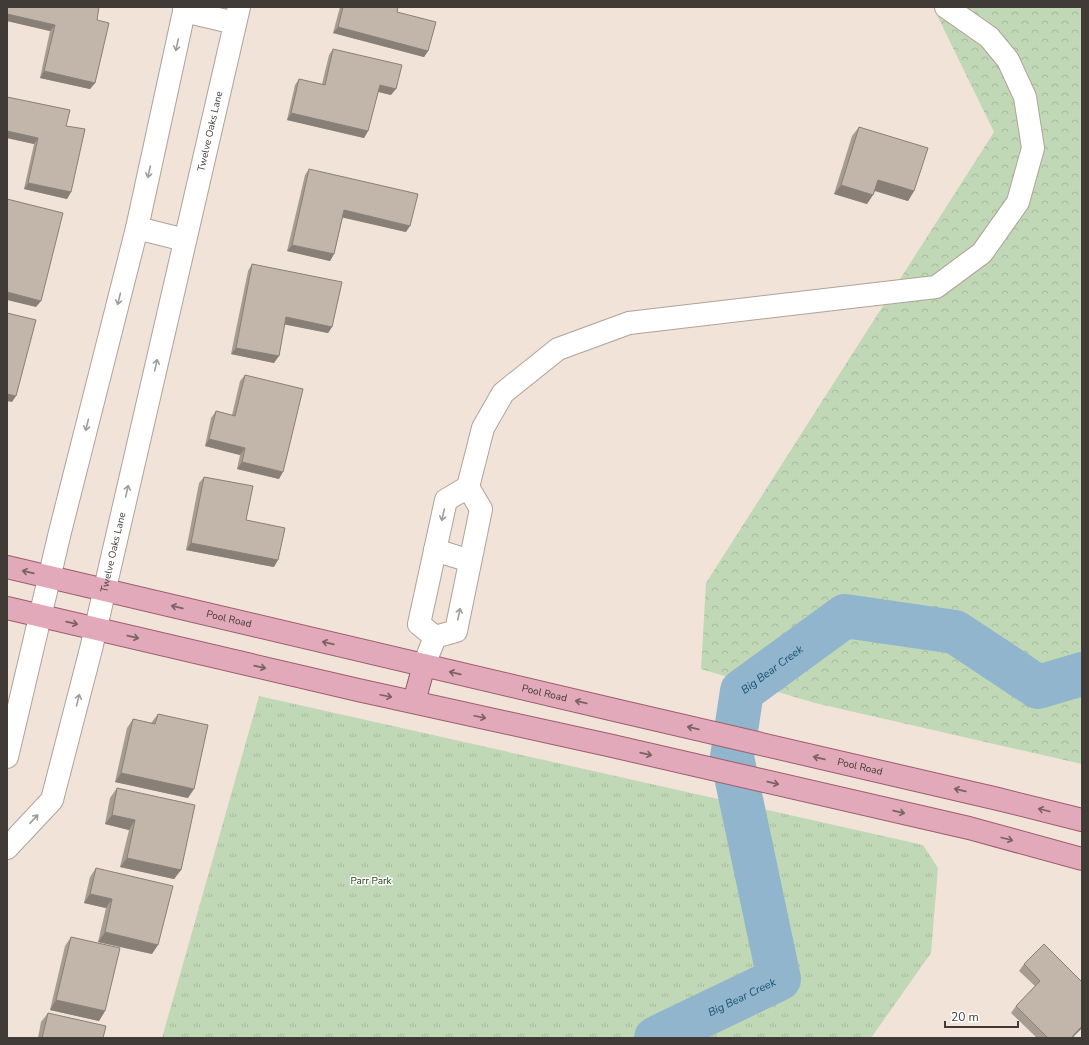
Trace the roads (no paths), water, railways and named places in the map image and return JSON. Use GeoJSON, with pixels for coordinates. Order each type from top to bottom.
{"type":"FeatureCollection","features":[{"type":"Feature","properties":{"kind":"main road","name":"Pool Road"},"geometry":{"type":"LineString","coordinates":[[7,567],[1082,820]]}},
{"type":"Feature","properties":{"kind":"main road"},"geometry":{"type":"LineString","coordinates":[[7,608],[970,828],[1082,860]]}},
{"type":"Feature","properties":{"kind":"main road"},"geometry":{"type":"LineString","coordinates":[[414,702],[424,665]]}},
{"type":"Feature","properties":{"kind":"street"},"geometry":{"type":"LineString","coordinates":[[435,637],[456,630],[480,508],[468,487],[483,428],[503,393],[558,349],[629,323],[936,287],[982,253],[1018,202],[1033,148],[1025,97],[1008,60],[989,37],[946,7]]}},
{"type":"Feature","properties":{"kind":"street","name":"Twelve Oaks Lane"},"geometry":{"type":"LineString","coordinates":[[7,757],[62,525],[137,228],[184,9],[237,15],[96,628],[52,800],[7,848]]}},
{"type":"Feature","properties":{"kind":"street"},"geometry":{"type":"LineString","coordinates":[[137,228],[185,240]]}},
{"type":"Feature","properties":{"kind":"street"},"geometry":{"type":"LineString","coordinates":[[435,637],[419,624],[446,500],[468,487]]}},
{"type":"Feature","properties":{"kind":"street"},"geometry":{"type":"LineString","coordinates":[[435,550],[470,561]]}},
{"type":"Feature","properties":{"kind":"street"},"geometry":{"type":"LineString","coordinates":[[424,665],[435,637]]}},
{"type":"Feature","properties":{"kind":"waterway","name":"Big Bear Creek"},"geometry":{"type":"LineString","coordinates":[[656,1038],[779,979],[732,757],[742,691],[845,616],[955,632],[1038,687],[1082,674]]}},
{"type":"Feature","properties":{"kind":"park label","name":"Parr Park"},"geometry":{"type":"Point","coordinates":[371,881]}}]}
